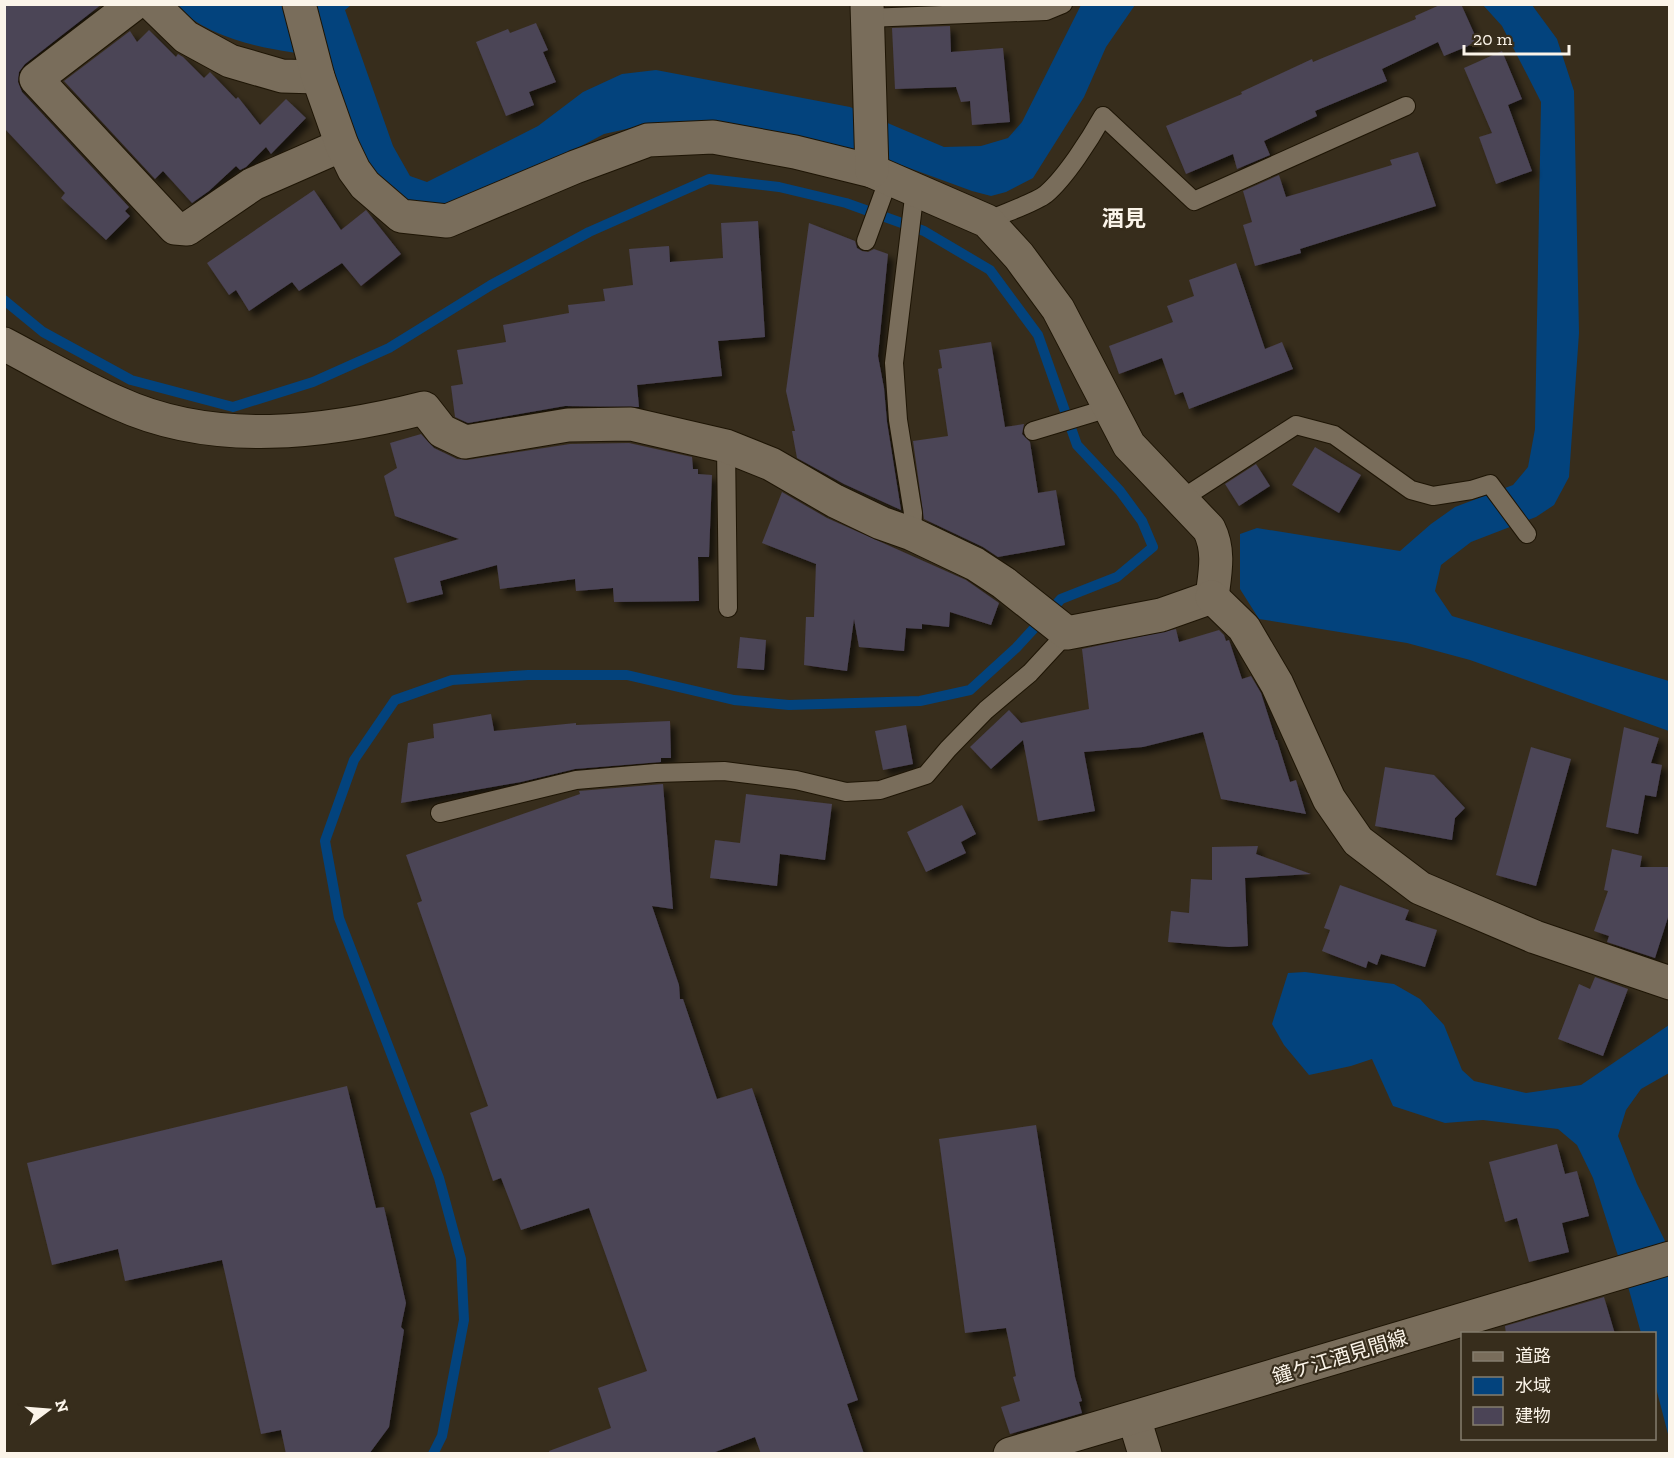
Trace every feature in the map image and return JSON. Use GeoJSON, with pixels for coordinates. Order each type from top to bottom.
{"type":"FeatureCollection","features":[{"type":"Feature","properties":{"kind":"street"},"geometry":{"type":"LineString","coordinates":[[134,4],[36,79],[176,228],[187,229],[253,184],[342,145]]}},
{"type":"Feature","properties":{"kind":"street"},"geometry":{"type":"LineString","coordinates":[[152,4],[186,37],[230,61],[282,76],[318,77]]}},
{"type":"Feature","properties":{"kind":"street"},"geometry":{"type":"LineString","coordinates":[[299,4],[318,77],[342,145],[354,170],[366,185],[401,216],[447,221],[575,167],[648,141],[713,137],[795,152],[892,179],[987,221],[1019,256],[1058,309],[1129,445],[1209,529],[1215,540],[1217,562],[1212,597]]}},
{"type":"Feature","properties":{"kind":"street"},"geometry":{"type":"LineString","coordinates":[[867,11],[892,179]]}},
{"type":"Feature","properties":{"kind":"street"},"geometry":{"type":"LineString","coordinates":[[4,344],[119,404],[179,423],[221,429],[254,432],[308,429],[393,416],[424,408],[442,430],[465,441],[568,425],[631,424],[726,446],[771,464],[835,501],[881,523],[912,534],[975,564],[1004,583],[1068,633],[1161,615],[1212,597]]}},
{"type":"Feature","properties":{"kind":"street"},"geometry":{"type":"LineString","coordinates":[[1212,597],[1244,627],[1277,684],[1329,799],[1358,841],[1420,888],[1534,937],[1670,983]]}},
{"type":"Feature","properties":{"kind":"street","name":"鐘ケ江酒見間線"},"geometry":{"type":"LineString","coordinates":[[1010,1454],[1670,1258]]}},
{"type":"Feature","properties":{"kind":"street"},"geometry":{"type":"LineString","coordinates":[[1134,1418],[1145,1454]]}},
{"type":"Feature","properties":{"kind":"lane"},"geometry":{"type":"LineString","coordinates":[[867,11],[1046,11],[1063,4]]}},
{"type":"Feature","properties":{"kind":"lane"},"geometry":{"type":"LineString","coordinates":[[987,221],[1045,195],[1072,164],[1103,116],[1194,201],[1406,106]]}},
{"type":"Feature","properties":{"kind":"lane"},"geometry":{"type":"LineString","coordinates":[[866,241],[892,179]]}},
{"type":"Feature","properties":{"kind":"lane"},"geometry":{"type":"LineString","coordinates":[[892,179],[894,363],[898,420],[913,513],[912,534]]}},
{"type":"Feature","properties":{"kind":"lane"},"geometry":{"type":"LineString","coordinates":[[1033,430],[1109,408]]}},
{"type":"Feature","properties":{"kind":"lane"},"geometry":{"type":"LineString","coordinates":[[1180,500],[1296,425],[1334,435],[1411,490],[1433,496],[1471,490],[1490,484],[1527,534]]}},
{"type":"Feature","properties":{"kind":"lane"},"geometry":{"type":"LineString","coordinates":[[726,446],[728,608]]}},
{"type":"Feature","properties":{"kind":"lane"},"geometry":{"type":"LineString","coordinates":[[440,813],[576,780],[656,773],[724,771],[796,780],[846,792],[880,790],[926,775],[963,733],[1029,673],[1068,633]]}},
{"type":"Feature","properties":{"kind":"water"},"geometry":{"type":"Polygon","coordinates":[[[175,5],[351,5],[345,10],[393,146],[410,176],[427,182],[538,126],[583,92],[622,74],[656,70],[850,107],[944,147],[981,146],[1008,138],[1022,122],[1081,5],[1135,5],[1106,47],[1084,97],[1033,178],[1006,192],[991,196],[972,191],[890,161],[829,144],[707,123],[653,123],[604,134],[547,164],[454,207],[402,201],[361,166],[328,57],[267,48],[227,37],[190,18],[175,5]]]}},
{"type":"Feature","properties":{"kind":"water"},"geometry":{"type":"Polygon","coordinates":[[[1483,5],[1532,5],[1557,39],[1574,91],[1579,333],[1569,477],[1554,505],[1536,517],[1471,542],[1441,565],[1435,591],[1452,616],[1669,681],[1669,731],[1470,660],[1407,643],[1259,619],[1240,589],[1240,534],[1257,528],[1400,551],[1455,507],[1513,485],[1528,467],[1535,429],[1541,102],[1502,26],[1483,5]]]}},
{"type":"Feature","properties":{"kind":"water"},"geometry":{"type":"Polygon","coordinates":[[[1305,972],[1394,984],[1420,999],[1444,1025],[1462,1070],[1474,1081],[1526,1093],[1581,1085],[1669,1025],[1669,1073],[1641,1089],[1626,1110],[1618,1136],[1637,1184],[1665,1241],[1669,1258],[1669,1453],[1668,1434],[1656,1388],[1656,1332],[1641,1332],[1593,1178],[1577,1145],[1558,1129],[1483,1120],[1445,1123],[1393,1106],[1372,1059],[1309,1075],[1284,1045],[1272,1024],[1288,973],[1305,972]]]}},
{"type":"Feature","properties":{"kind":"building"},"geometry":{"type":"Polygon","coordinates":[[[4,4],[102,4],[25,64],[19,72],[18,82],[22,92],[129,207],[125,211],[130,216],[106,240],[61,198],[65,193],[4,128],[4,4]]]}},
{"type":"Feature","properties":{"kind":"building"},"geometry":{"type":"Polygon","coordinates":[[[1442,4],[1461,4],[1478,42],[1444,56],[1438,42],[1382,69],[1387,81],[1315,111],[1317,116],[1264,141],[1270,155],[1237,169],[1233,154],[1186,174],[1166,126],[1242,94],[1241,92],[1312,59],[1313,62],[1416,19],[1415,16],[1442,4]]]}},
{"type":"Feature","properties":{"kind":"building"},"geometry":{"type":"Polygon","coordinates":[[[536,23],[548,50],[543,52],[556,82],[529,92],[534,105],[506,116],[476,42],[508,29],[510,33],[536,23]]]}},
{"type":"Feature","properties":{"kind":"building"},"geometry":{"type":"Polygon","coordinates":[[[950,26],[951,52],[1003,48],[1010,122],[972,125],[970,101],[961,102],[956,87],[895,89],[892,28],[950,26]]]}},
{"type":"Feature","properties":{"kind":"building"},"geometry":{"type":"Polygon","coordinates":[[[149,30],[176,57],[178,54],[183,57],[204,78],[210,72],[236,99],[238,97],[260,125],[286,99],[306,118],[271,154],[266,147],[246,167],[240,170],[236,166],[192,203],[163,171],[155,179],[64,81],[130,31],[137,42],[149,30]]]}},
{"type":"Feature","properties":{"kind":"building"},"geometry":{"type":"Polygon","coordinates":[[[1502,51],[1522,99],[1508,105],[1532,171],[1496,184],[1479,137],[1492,133],[1464,68],[1502,51]]]}},
{"type":"Feature","properties":{"kind":"building"},"geometry":{"type":"Polygon","coordinates":[[[1418,152],[1436,206],[1300,249],[1301,253],[1255,266],[1243,225],[1252,222],[1243,191],[1279,175],[1286,197],[1392,165],[1390,160],[1418,152]]]}},
{"type":"Feature","properties":{"kind":"building"},"geometry":{"type":"Polygon","coordinates":[[[314,190],[341,230],[366,210],[401,254],[361,286],[342,263],[299,291],[292,282],[249,311],[236,290],[229,295],[207,263],[314,190]]]}},
{"type":"Feature","properties":{"kind":"building"},"geometry":{"type":"Polygon","coordinates":[[[758,221],[765,337],[718,341],[722,376],[637,385],[639,407],[565,406],[468,423],[455,417],[451,386],[463,384],[457,350],[506,342],[503,325],[569,313],[568,305],[605,301],[603,289],[633,285],[629,249],[669,246],[670,262],[723,258],[721,223],[758,221]]]}},
{"type":"Feature","properties":{"kind":"building"},"geometry":{"type":"Polygon","coordinates":[[[809,223],[855,241],[857,248],[862,251],[868,252],[874,249],[888,254],[878,356],[901,510],[844,484],[797,458],[792,431],[795,431],[786,391],[809,223]]]}},
{"type":"Feature","properties":{"kind":"building"},"geometry":{"type":"Polygon","coordinates":[[[1236,263],[1265,349],[1282,342],[1293,369],[1189,409],[1183,392],[1175,395],[1162,358],[1119,374],[1109,346],[1173,322],[1167,306],[1194,296],[1189,280],[1236,263]]]}},
{"type":"Feature","properties":{"kind":"building"},"geometry":{"type":"Polygon","coordinates":[[[991,342],[1005,427],[1024,424],[1022,434],[1030,442],[1038,493],[1056,490],[1065,545],[998,557],[983,547],[924,519],[913,441],[948,436],[938,369],[942,368],[939,350],[991,342]]]}},
{"type":"Feature","properties":{"kind":"building"},"geometry":{"type":"Polygon","coordinates":[[[421,434],[434,448],[457,459],[467,460],[570,444],[629,443],[692,457],[693,469],[698,469],[698,474],[712,475],[709,557],[698,557],[699,601],[614,602],[613,588],[576,591],[575,579],[500,589],[497,565],[440,581],[443,594],[407,603],[394,558],[459,539],[395,516],[384,476],[397,468],[390,443],[421,434]]]}},
{"type":"Feature","properties":{"kind":"building"},"geometry":{"type":"Polygon","coordinates":[[[1315,447],[1361,475],[1339,513],[1292,485],[1315,447]]]}},
{"type":"Feature","properties":{"kind":"building"},"geometry":{"type":"Polygon","coordinates":[[[1256,464],[1270,486],[1239,506],[1225,484],[1256,464]]]}},
{"type":"Feature","properties":{"kind":"building"},"geometry":{"type":"Polygon","coordinates":[[[782,492],[827,518],[966,580],[999,603],[991,625],[950,612],[949,627],[922,624],[922,629],[906,628],[904,651],[859,647],[854,619],[847,671],[804,665],[806,617],[814,617],[816,564],[762,543],[782,492]]]}},
{"type":"Feature","properties":{"kind":"building"},"geometry":{"type":"Polygon","coordinates":[[[1176,629],[1179,642],[1219,630],[1226,641],[1229,640],[1242,679],[1251,676],[1261,693],[1290,782],[1296,780],[1306,814],[1221,799],[1203,732],[1143,747],[1084,752],[1095,811],[1038,821],[1023,740],[991,769],[970,747],[1009,710],[1021,723],[1089,709],[1082,649],[1176,629]]]}},
{"type":"Feature","properties":{"kind":"building"},"geometry":{"type":"Polygon","coordinates":[[[740,637],[766,640],[764,670],[737,668],[740,637]]]}},
{"type":"Feature","properties":{"kind":"building"},"geometry":{"type":"Polygon","coordinates":[[[491,714],[494,731],[576,723],[576,725],[670,721],[671,758],[661,758],[661,762],[575,769],[521,782],[401,803],[408,743],[434,738],[433,724],[491,714]]]}},
{"type":"Feature","properties":{"kind":"building"},"geometry":{"type":"Polygon","coordinates":[[[906,725],[913,764],[883,770],[875,731],[906,725]]]}},
{"type":"Feature","properties":{"kind":"building"},"geometry":{"type":"Polygon","coordinates":[[[1624,727],[1659,738],[1651,763],[1662,765],[1656,797],[1645,795],[1638,834],[1606,827],[1624,727]]]}},
{"type":"Feature","properties":{"kind":"building"},"geometry":{"type":"Polygon","coordinates":[[[1531,747],[1571,759],[1536,886],[1496,875],[1531,747]]]}},
{"type":"Feature","properties":{"kind":"building"},"geometry":{"type":"Polygon","coordinates":[[[1385,767],[1434,775],[1465,808],[1455,818],[1452,840],[1375,826],[1385,767]]]}},
{"type":"Feature","properties":{"kind":"building"},"geometry":{"type":"Polygon","coordinates":[[[663,784],[673,909],[652,906],[679,985],[680,999],[683,999],[717,1099],[752,1088],[858,1400],[847,1404],[864,1454],[761,1454],[755,1437],[710,1454],[550,1454],[549,1451],[611,1428],[598,1388],[647,1371],[589,1208],[521,1230],[501,1178],[493,1181],[470,1113],[488,1106],[417,903],[422,901],[406,855],[580,794],[579,791],[663,784]]]}},
{"type":"Feature","properties":{"kind":"building"},"geometry":{"type":"Polygon","coordinates":[[[746,794],[832,804],[825,860],[780,854],[777,886],[710,878],[715,840],[740,843],[746,794]]]}},
{"type":"Feature","properties":{"kind":"building"},"geometry":{"type":"Polygon","coordinates":[[[962,805],[976,834],[961,842],[966,853],[926,872],[907,832],[962,805]]]}},
{"type":"Feature","properties":{"kind":"building"},"geometry":{"type":"Polygon","coordinates":[[[1258,846],[1256,854],[1311,874],[1245,878],[1248,946],[1229,947],[1168,942],[1171,911],[1189,913],[1191,879],[1212,880],[1212,847],[1258,846]]]}},
{"type":"Feature","properties":{"kind":"building"},"geometry":{"type":"Polygon","coordinates":[[[1612,849],[1642,856],[1640,867],[1670,867],[1670,911],[1655,958],[1607,942],[1609,936],[1594,931],[1608,891],[1604,890],[1612,849]]]}},
{"type":"Feature","properties":{"kind":"building"},"geometry":{"type":"Polygon","coordinates":[[[1340,885],[1409,910],[1405,920],[1437,930],[1425,967],[1381,954],[1377,965],[1368,961],[1366,968],[1322,951],[1330,930],[1324,928],[1340,885]]]}},
{"type":"Feature","properties":{"kind":"building"},"geometry":{"type":"Polygon","coordinates":[[[1595,977],[1628,989],[1603,1056],[1558,1039],[1579,984],[1590,989],[1595,977]]]}},
{"type":"Feature","properties":{"kind":"building"},"geometry":{"type":"Polygon","coordinates":[[[347,1086],[376,1208],[384,1207],[406,1303],[389,1427],[369,1454],[286,1454],[281,1430],[261,1434],[222,1260],[125,1281],[118,1249],[52,1265],[27,1163],[347,1086]]]}},
{"type":"Feature","properties":{"kind":"building"},"geometry":{"type":"Polygon","coordinates":[[[1036,1125],[1075,1377],[1082,1401],[1079,1402],[1082,1413],[1010,1434],[1001,1407],[1020,1401],[1013,1377],[1016,1376],[1006,1328],[965,1333],[939,1139],[1036,1125]]]}},
{"type":"Feature","properties":{"kind":"building"},"geometry":{"type":"Polygon","coordinates":[[[1557,1144],[1565,1174],[1577,1171],[1589,1216],[1562,1223],[1569,1252],[1529,1262],[1517,1218],[1505,1222],[1489,1162],[1557,1144]]]}},
{"type":"Feature","properties":{"kind":"building"},"geometry":{"type":"Polygon","coordinates":[[[1604,1297],[1614,1332],[1506,1332],[1505,1326],[1604,1297]]]}},
{"type":"Feature","properties":{"kind":"waterway"},"geometry":{"type":"LineString","coordinates":[[4,300],[43,332],[131,380],[233,407],[313,382],[389,348],[491,285],[589,232],[709,179],[779,187],[846,203],[924,231],[990,270],[1038,335],[1077,445],[1120,491],[1142,521],[1153,547],[1117,577],[1061,599],[1016,648],[970,690],[920,701],[789,705],[734,700],[627,675],[528,675],[452,680],[395,700],[354,760],[325,841],[339,918],[439,1178],[461,1259],[464,1320],[442,1436],[433,1454]]}},
{"type":"Feature","properties":{"kind":"district","name":"酒見"},"geometry":{"type":"Point","coordinates":[1124,218]}}]}
